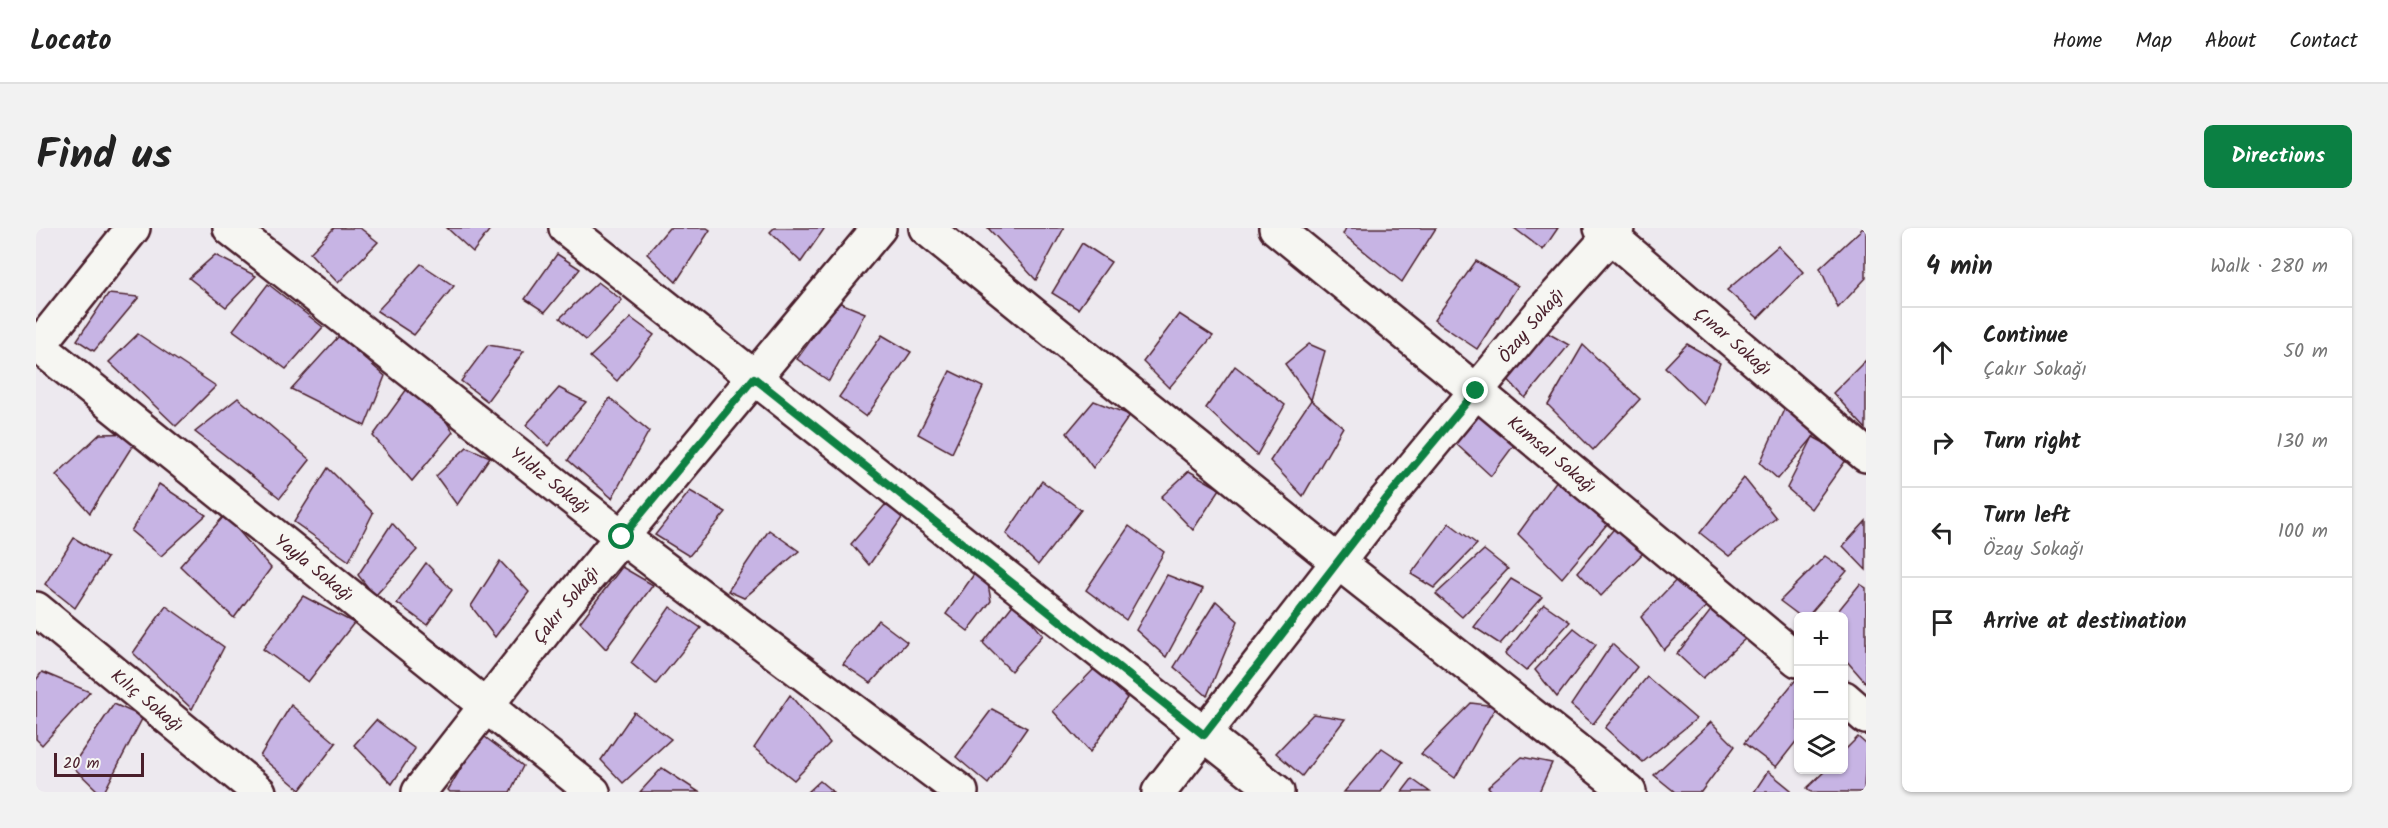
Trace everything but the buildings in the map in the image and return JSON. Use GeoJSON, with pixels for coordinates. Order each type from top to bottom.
{"type":"FeatureCollection","features":[{"type":"Feature","properties":{"kind":"street"},"geometry":{"type":"LineString","coordinates":[[37,346],[133,228]]}},
{"type":"Feature","properties":{"kind":"street","name":"Yıldız Sokağı"},"geometry":{"type":"LineString","coordinates":[[230,228],[622,537],[962,792]]}},
{"type":"Feature","properties":{"kind":"street"},"geometry":{"type":"LineString","coordinates":[[566,228],[1277,792]]}},
{"type":"Feature","properties":{"kind":"street","name":"Çakır Sokağı"},"geometry":{"type":"LineString","coordinates":[[419,792],[564,606],[879,228]]}},
{"type":"Feature","properties":{"kind":"street"},"geometry":{"type":"LineString","coordinates":[[926,228],[1338,562],[1629,792]]}},
{"type":"Feature","properties":{"kind":"street","name":"Kumsal Sokağı"},"geometry":{"type":"LineString","coordinates":[[1276,228],[1476,391],[1794,657]]}},
{"type":"Feature","properties":{"kind":"street","name":"Özay Sokağı"},"geometry":{"type":"LineString","coordinates":[[1160,792],[1387,498],[1609,230]]}},
{"type":"Feature","properties":{"kind":"street","name":"Çınar Sokağı"},"geometry":{"type":"LineString","coordinates":[[1609,230],[1866,455]]}},
{"type":"Feature","properties":{"kind":"street","name":"Yayla Sokağı"},"geometry":{"type":"LineString","coordinates":[[37,346],[593,792]]}},
{"type":"Feature","properties":{"kind":"street","name":"Kılıç Sokağı"},"geometry":{"type":"LineString","coordinates":[[36,609],[260,792]]}},
{"type":"Feature","properties":{"kind":"street"},"geometry":{"type":"LineString","coordinates":[[1848,701],[1866,717]]}},
{"type":"Feature","properties":{"kind":"route"},"geometry":{"type":"LineString","coordinates":[[622,537],[754,378],[1204,735],[1387,498],[1476,391]]}}]}
